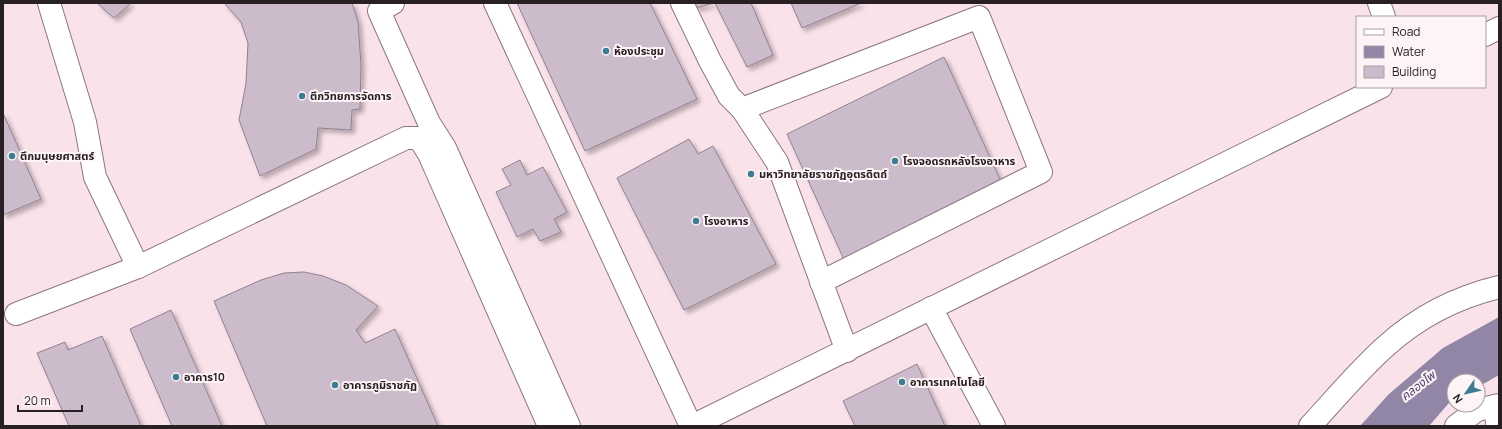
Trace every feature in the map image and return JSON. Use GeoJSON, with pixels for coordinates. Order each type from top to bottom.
{"type":"FeatureCollection","features":[{"type":"Feature","properties":{"kind":"street"},"geometry":{"type":"LineString","coordinates":[[49,3],[85,122],[95,177],[138,267]]}},
{"type":"Feature","properties":{"kind":"street"},"geometry":{"type":"LineString","coordinates":[[495,3],[691,426],[847,351],[931,308],[1379,88]]}},
{"type":"Feature","properties":{"kind":"street"},"geometry":{"type":"LineString","coordinates":[[682,3],[710,62],[729,96],[742,109],[777,162],[847,351]]}},
{"type":"Feature","properties":{"kind":"street"},"geometry":{"type":"LineString","coordinates":[[1379,3],[1384,16]]}},
{"type":"Feature","properties":{"kind":"street"},"geometry":{"type":"LineString","coordinates":[[382,6],[415,94],[417,131],[430,154],[549,426]]}},
{"type":"Feature","properties":{"kind":"street"},"geometry":{"type":"LineString","coordinates":[[742,109],[979,17],[1041,172],[821,282]]}},
{"type":"Feature","properties":{"kind":"street"},"geometry":{"type":"LineString","coordinates":[[1486,34],[1499,28]]}},
{"type":"Feature","properties":{"kind":"street"},"geometry":{"type":"LineString","coordinates":[[7,319],[138,267],[417,131]]}},
{"type":"Feature","properties":{"kind":"street"},"geometry":{"type":"LineString","coordinates":[[417,131],[445,148],[569,426]]}},
{"type":"Feature","properties":{"kind":"street"},"geometry":{"type":"LineString","coordinates":[[1310,426],[1386,346],[1418,321],[1471,294],[1499,287]]}},
{"type":"Feature","properties":{"kind":"street"},"geometry":{"type":"LineString","coordinates":[[931,308],[994,426]]}},
{"type":"Feature","properties":{"kind":"street"},"geometry":{"type":"LineString","coordinates":[[1456,426],[1477,410],[1497,412]]}},
{"type":"Feature","properties":{"kind":"water","name":"คลองโพ"},"geometry":{"type":"Polygon","coordinates":[[[1499,317],[1499,375],[1486,382],[1486,373],[1446,373],[1446,406],[1429,426],[1360,426],[1389,394],[1443,348],[1499,317]]]}},
{"type":"Feature","properties":{"kind":"building"},"geometry":{"type":"Polygon","coordinates":[[[97,3],[131,3],[114,18],[97,3]]]}},
{"type":"Feature","properties":{"kind":"building","name":"ตึกวิทยการจัดการ"},"geometry":{"type":"Polygon","coordinates":[[[224,3],[352,3],[358,22],[361,65],[360,109],[352,110],[351,130],[318,128],[316,149],[260,176],[239,120],[246,83],[248,43],[241,22],[224,3]]]}},
{"type":"Feature","properties":{"kind":"building","name":"ห้องประชุม"},"geometry":{"type":"Polygon","coordinates":[[[517,3],[650,3],[697,99],[585,151],[517,3]]]}},
{"type":"Feature","properties":{"kind":"building"},"geometry":{"type":"Polygon","coordinates":[[[694,3],[714,3],[696,8],[694,3]]]}},
{"type":"Feature","properties":{"kind":"building"},"geometry":{"type":"Polygon","coordinates":[[[715,3],[751,3],[773,55],[747,67],[715,3]]]}},
{"type":"Feature","properties":{"kind":"building"},"geometry":{"type":"Polygon","coordinates":[[[791,3],[861,3],[802,28],[791,3]]]}},
{"type":"Feature","properties":{"kind":"building","name":"โรงจอดรถหลังโรงอาหาร"},"geometry":{"type":"Polygon","coordinates":[[[944,57],[1004,188],[846,264],[787,134],[944,57]]]}},
{"type":"Feature","properties":{"kind":"building","name":"ตึกมนุษยศาสตร์"},"geometry":{"type":"Polygon","coordinates":[[[3,113],[41,199],[3,215],[3,113]]]}},
{"type":"Feature","properties":{"kind":"building","name":"โรงอาหาร"},"geometry":{"type":"Polygon","coordinates":[[[689,139],[698,154],[713,146],[776,264],[684,310],[617,178],[689,139]]]}},
{"type":"Feature","properties":{"kind":"building"},"geometry":{"type":"Polygon","coordinates":[[[520,160],[527,175],[543,167],[567,212],[554,219],[561,232],[540,241],[533,229],[517,237],[496,192],[511,185],[502,169],[520,160]]]}},
{"type":"Feature","properties":{"kind":"building","name":"อาคารภูมิราชภัฏ"},"geometry":{"type":"Polygon","coordinates":[[[304,272],[323,276],[346,285],[378,306],[356,330],[365,343],[395,329],[438,426],[267,426],[214,301],[261,280],[284,273],[304,272]]]}},
{"type":"Feature","properties":{"kind":"building","name":"อาคาร10"},"geometry":{"type":"Polygon","coordinates":[[[171,310],[222,426],[172,426],[130,329],[171,310]]]}},
{"type":"Feature","properties":{"kind":"building"},"geometry":{"type":"Polygon","coordinates":[[[102,336],[141,426],[69,426],[37,353],[65,342],[68,350],[102,336]]]}},
{"type":"Feature","properties":{"kind":"building","name":"อาคารเทคโนโลยี"},"geometry":{"type":"Polygon","coordinates":[[[917,364],[945,426],[855,426],[843,401],[917,364]]]}},
{"type":"Feature","properties":{"kind":"place","name":"ห้องประชุม"},"geometry":{"type":"Point","coordinates":[606,51]}},
{"type":"Feature","properties":{"kind":"place","name":"ตึกวิทยการจัดการ"},"geometry":{"type":"Point","coordinates":[302,96]}},
{"type":"Feature","properties":{"kind":"place","name":"ตึกมนุษยศาสตร์"},"geometry":{"type":"Point","coordinates":[12,156]}},
{"type":"Feature","properties":{"kind":"place","name":"โรงจอดรถหลังโรงอาหาร"},"geometry":{"type":"Point","coordinates":[895,161]}},
{"type":"Feature","properties":{"kind":"place","name":"มหาวิทยาลัยราชภัฏอุตรดิตถ์"},"geometry":{"type":"Point","coordinates":[751,174]}},
{"type":"Feature","properties":{"kind":"place","name":"โรงอาหาร"},"geometry":{"type":"Point","coordinates":[696,221]}},
{"type":"Feature","properties":{"kind":"place","name":"อาคาร10"},"geometry":{"type":"Point","coordinates":[176,377]}},
{"type":"Feature","properties":{"kind":"place","name":"อาคารเทคโนโลยี"},"geometry":{"type":"Point","coordinates":[902,382]}},
{"type":"Feature","properties":{"kind":"place","name":"อาคารภูมิราชภัฏ"},"geometry":{"type":"Point","coordinates":[335,385]}}]}
